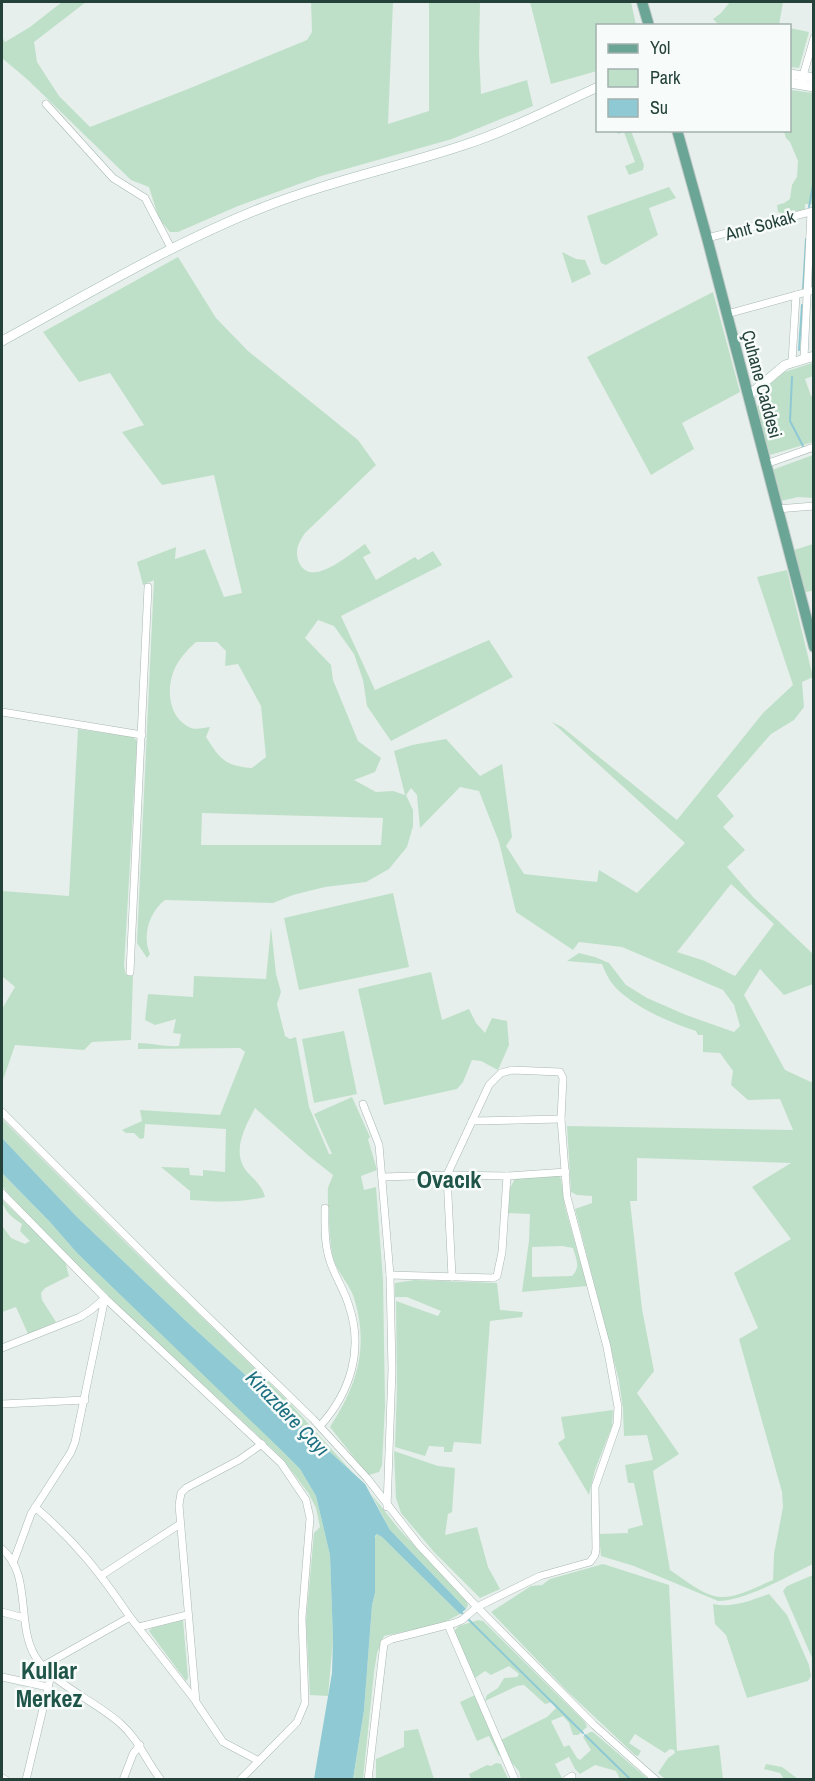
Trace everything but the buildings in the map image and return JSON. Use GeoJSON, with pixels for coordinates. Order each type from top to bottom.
{"type":"FeatureCollection","features":[{"type":"Feature","properties":{"kind":"main road"},"geometry":{"type":"LineString","coordinates":[[642,2],[648,24]]}},
{"type":"Feature","properties":{"kind":"main road"},"geometry":{"type":"LineString","coordinates":[[791,75],[813,87]]}},
{"type":"Feature","properties":{"kind":"main road"},"geometry":{"type":"LineString","coordinates":[[791,83],[813,78]]}},
{"type":"Feature","properties":{"kind":"main road"},"geometry":{"type":"LineString","coordinates":[[2,341],[171,248],[239,217],[346,178],[440,153],[489,136],[596,87]]}},
{"type":"Feature","properties":{"kind":"main road","name":"Çuhane Caddesi"},"geometry":{"type":"LineString","coordinates":[[678,132],[813,647]]}},
{"type":"Feature","properties":{"kind":"main road"},"geometry":{"type":"LineString","coordinates":[[748,396],[781,368],[809,357]]}},
{"type":"Feature","properties":{"kind":"street"},"geometry":{"type":"LineString","coordinates":[[802,80],[813,38]]}},
{"type":"Feature","properties":{"kind":"street"},"geometry":{"type":"LineString","coordinates":[[46,104],[113,178],[145,198],[171,248]]}},
{"type":"Feature","properties":{"kind":"street"},"geometry":{"type":"LineString","coordinates":[[809,357],[812,211]]}},
{"type":"Feature","properties":{"kind":"street","name":"Anıt Sokak"},"geometry":{"type":"LineString","coordinates":[[707,238],[812,211]]}},
{"type":"Feature","properties":{"kind":"street"},"geometry":{"type":"LineString","coordinates":[[727,314],[810,291]]}},
{"type":"Feature","properties":{"kind":"street"},"geometry":{"type":"LineString","coordinates":[[792,362],[796,295]]}},
{"type":"Feature","properties":{"kind":"street"},"geometry":{"type":"LineString","coordinates":[[766,464],[813,447]]}},
{"type":"Feature","properties":{"kind":"street"},"geometry":{"type":"LineString","coordinates":[[777,509],[813,506]]}},
{"type":"Feature","properties":{"kind":"street"},"geometry":{"type":"LineString","coordinates":[[129,972],[148,587]]}},
{"type":"Feature","properties":{"kind":"street"},"geometry":{"type":"LineString","coordinates":[[2,712],[142,735]]}},
{"type":"Feature","properties":{"kind":"street"},"geometry":{"type":"LineString","coordinates":[[368,1779],[384,1643],[392,1639],[448,1626],[540,1576],[590,1562],[595,1555],[595,1487],[616,1424],[618,1407],[608,1347],[567,1197],[561,1119],[563,1078],[560,1072],[512,1070],[501,1073],[493,1080],[447,1175],[452,1277]]}},
{"type":"Feature","properties":{"kind":"street"},"geometry":{"type":"LineString","coordinates":[[363,1104],[379,1145],[390,1275],[392,1370],[387,1507]]}},
{"type":"Feature","properties":{"kind":"street"},"geometry":{"type":"LineString","coordinates":[[2,1112],[320,1426],[367,1478],[387,1507],[475,1610],[594,1725],[656,1779]]}},
{"type":"Feature","properties":{"kind":"street"},"geometry":{"type":"LineString","coordinates":[[472,1121],[561,1119]]}},
{"type":"Feature","properties":{"kind":"street"},"geometry":{"type":"LineString","coordinates":[[382,1177],[507,1176],[566,1172]]}},
{"type":"Feature","properties":{"kind":"street"},"geometry":{"type":"LineString","coordinates":[[390,1275],[493,1278],[497,1276],[502,1252],[507,1176]]}},
{"type":"Feature","properties":{"kind":"street"},"geometry":{"type":"LineString","coordinates":[[2,1193],[105,1298],[284,1466],[306,1500],[310,1518],[302,1618],[305,1703],[297,1722],[240,1779]]}},
{"type":"Feature","properties":{"kind":"street"},"geometry":{"type":"LineString","coordinates":[[320,1426],[335,1408],[347,1386],[354,1365],[355,1353],[349,1305],[327,1254],[325,1208]]}},
{"type":"Feature","properties":{"kind":"street"},"geometry":{"type":"LineString","coordinates":[[2,1348],[80,1317],[105,1298]]}},
{"type":"Feature","properties":{"kind":"street"},"geometry":{"type":"LineString","coordinates":[[13,1563],[35,1507],[71,1452],[85,1400],[105,1298]]}},
{"type":"Feature","properties":{"kind":"street"},"geometry":{"type":"LineString","coordinates":[[2,1404],[85,1400]]}},
{"type":"Feature","properties":{"kind":"street"},"geometry":{"type":"LineString","coordinates":[[196,1702],[179,1505],[183,1490],[239,1460],[262,1444]]}},
{"type":"Feature","properties":{"kind":"street"},"geometry":{"type":"LineString","coordinates":[[35,1507],[75,1544],[102,1575],[130,1617],[196,1702],[223,1742],[257,1760]]}},
{"type":"Feature","properties":{"kind":"street"},"geometry":{"type":"LineString","coordinates":[[102,1575],[180,1524]]}},
{"type":"Feature","properties":{"kind":"street"},"geometry":{"type":"LineString","coordinates":[[2,1549],[13,1563],[29,1642],[35,1656],[51,1675],[123,1725],[140,1745],[152,1768],[161,1779]]}},
{"type":"Feature","properties":{"kind":"street"},"geometry":{"type":"LineString","coordinates":[[2,1612],[24,1618]]}},
{"type":"Feature","properties":{"kind":"street"},"geometry":{"type":"LineString","coordinates":[[139,1627],[188,1615]]}},
{"type":"Feature","properties":{"kind":"street"},"geometry":{"type":"LineString","coordinates":[[43,1666],[130,1617]]}},
{"type":"Feature","properties":{"kind":"street"},"geometry":{"type":"LineString","coordinates":[[448,1626],[515,1779]]}},
{"type":"Feature","properties":{"kind":"street"},"geometry":{"type":"LineString","coordinates":[[26,1779],[51,1675]]}},
{"type":"Feature","properties":{"kind":"street"},"geometry":{"type":"LineString","coordinates":[[2,1677],[48,1687]]}},
{"type":"Feature","properties":{"kind":"street"},"geometry":{"type":"LineString","coordinates":[[123,1779],[133,1754],[140,1745]]}},
{"type":"Feature","properties":{"kind":"street"},"geometry":{"type":"LineString","coordinates":[[2,1778],[6,1779]]}},
{"type":"Feature","properties":{"kind":"green space"},"geometry":{"type":"Polygon","coordinates":[[[62,2],[86,2],[34,42],[37,62],[59,96],[90,127],[307,40],[312,32],[311,2],[393,2],[388,124],[429,111],[429,2],[480,2],[481,94],[527,80],[533,106],[452,139],[321,176],[238,206],[178,232],[170,232],[159,219],[149,187],[131,180],[28,80],[2,58],[2,37],[5,42],[30,27],[62,2]]]}},
{"type":"Feature","properties":{"kind":"green space"},"geometry":{"type":"Polygon","coordinates":[[[530,2],[631,2],[636,24],[596,24],[596,71],[551,84],[530,2]]]}},
{"type":"Feature","properties":{"kind":"green space"},"geometry":{"type":"Polygon","coordinates":[[[730,2],[783,2],[779,24],[718,24],[713,19],[730,2]]]}},
{"type":"Feature","properties":{"kind":"green space"},"geometry":{"type":"Polygon","coordinates":[[[791,28],[809,32],[799,68],[791,67],[791,28]]]}},
{"type":"Feature","properties":{"kind":"green space"},"geometry":{"type":"Polygon","coordinates":[[[791,90],[813,93],[813,204],[805,204],[805,212],[785,214],[778,212],[777,205],[790,199],[792,185],[797,177],[798,161],[784,132],[791,132],[791,90]]]}},
{"type":"Feature","properties":{"kind":"green space"},"geometry":{"type":"Polygon","coordinates":[[[624,132],[631,132],[644,165],[643,170],[629,175],[625,166],[635,162],[624,132]]]}},
{"type":"Feature","properties":{"kind":"green space"},"geometry":{"type":"Polygon","coordinates":[[[669,187],[676,198],[649,208],[658,235],[606,265],[601,263],[587,216],[669,187]]]}},
{"type":"Feature","properties":{"kind":"green space"},"geometry":{"type":"Polygon","coordinates":[[[562,252],[576,259],[585,260],[591,274],[572,283],[562,252]]]}},
{"type":"Feature","properties":{"kind":"green space"},"geometry":{"type":"Polygon","coordinates":[[[178,257],[216,318],[248,351],[358,440],[376,465],[305,533],[297,549],[298,560],[303,569],[311,572],[329,568],[365,544],[371,553],[363,557],[376,580],[415,557],[418,560],[433,551],[442,565],[341,616],[375,690],[489,640],[513,677],[391,741],[367,706],[363,680],[354,654],[334,626],[318,620],[305,638],[331,665],[333,680],[358,741],[381,758],[375,772],[354,780],[376,792],[393,791],[405,795],[394,751],[446,739],[480,776],[502,764],[512,837],[506,846],[524,874],[597,882],[599,870],[637,893],[685,843],[552,722],[562,727],[677,820],[763,713],[793,685],[757,577],[787,570],[813,677],[802,682],[804,707],[794,720],[771,734],[717,796],[734,816],[723,827],[745,850],[727,867],[754,898],[813,954],[813,984],[784,995],[760,969],[744,995],[785,1070],[813,1083],[813,1564],[741,1597],[718,1601],[634,1566],[601,1556],[599,1534],[628,1533],[628,1529],[643,1525],[634,1483],[628,1483],[625,1465],[653,1460],[647,1435],[624,1436],[619,1381],[575,1209],[592,1203],[592,1196],[577,1195],[571,1192],[567,1126],[793,1130],[780,1099],[748,1100],[731,1085],[733,1071],[720,1053],[703,1052],[703,1035],[698,1035],[696,1031],[665,1019],[633,1002],[614,986],[602,964],[567,961],[579,953],[595,957],[609,963],[626,985],[647,998],[734,1032],[740,1026],[734,1005],[723,990],[622,947],[579,942],[573,950],[516,912],[499,842],[479,791],[460,787],[420,828],[417,795],[411,788],[406,795],[413,810],[413,826],[407,847],[389,869],[366,882],[325,887],[273,903],[165,900],[159,905],[148,925],[147,940],[150,954],[147,958],[137,943],[154,580],[143,585],[137,562],[176,547],[175,559],[205,549],[224,597],[242,593],[214,475],[162,485],[122,432],[144,425],[110,373],[79,382],[43,332],[178,257]],[[196,642],[185,653],[172,676],[170,697],[173,710],[181,722],[190,728],[210,727],[206,737],[224,760],[252,768],[266,757],[261,706],[238,664],[225,666],[226,651],[217,642],[196,642]],[[202,813],[201,845],[381,845],[383,818],[202,813]],[[731,884],[677,952],[705,961],[735,976],[774,924],[731,884]],[[637,1158],[637,1201],[630,1201],[642,1309],[654,1371],[637,1393],[679,1454],[653,1471],[670,1570],[713,1596],[733,1596],[773,1580],[774,1554],[783,1507],[782,1492],[739,1339],[758,1328],[734,1273],[791,1239],[752,1187],[791,1163],[637,1158]]]}},
{"type":"Feature","properties":{"kind":"green space"},"geometry":{"type":"Polygon","coordinates":[[[713,292],[740,392],[682,423],[694,449],[651,475],[587,357],[713,292]]]}},
{"type":"Feature","properties":{"kind":"green space"},"geometry":{"type":"Polygon","coordinates":[[[812,363],[813,376],[805,379],[811,396],[813,396],[813,442],[770,455],[756,409],[771,382],[781,373],[812,363]]]}},
{"type":"Feature","properties":{"kind":"green space"},"geometry":{"type":"Polygon","coordinates":[[[813,455],[813,498],[798,497],[781,501],[772,470],[813,455]]]}},
{"type":"Feature","properties":{"kind":"green space"},"geometry":{"type":"Polygon","coordinates":[[[813,544],[814,582],[812,591],[805,592],[794,550],[813,544]]]}},
{"type":"Feature","properties":{"kind":"green space"},"geometry":{"type":"Polygon","coordinates":[[[78,729],[133,737],[137,741],[124,966],[126,975],[133,974],[131,1040],[92,1042],[84,1050],[15,1045],[2,1083],[2,1009],[15,987],[2,976],[2,891],[69,896],[78,729]]]}},
{"type":"Feature","properties":{"kind":"green space"},"geometry":{"type":"Polygon","coordinates":[[[393,893],[409,967],[299,990],[284,918],[393,893]]]}},
{"type":"Feature","properties":{"kind":"green space"},"geometry":{"type":"Polygon","coordinates":[[[271,927],[276,974],[281,992],[277,1004],[285,1036],[290,1039],[296,1037],[309,1107],[329,1154],[332,1154],[314,1114],[352,1097],[370,1137],[368,1139],[377,1170],[361,1176],[364,1190],[376,1187],[383,1280],[385,1405],[382,1465],[379,1472],[369,1475],[330,1427],[353,1382],[358,1367],[361,1336],[353,1295],[335,1263],[332,1252],[328,1188],[333,1175],[255,1108],[243,1133],[240,1158],[265,1197],[228,1202],[190,1200],[190,1191],[161,1167],[189,1168],[190,1175],[203,1176],[203,1170],[225,1172],[226,1129],[145,1124],[144,1138],[140,1139],[134,1133],[126,1133],[122,1130],[142,1121],[140,1110],[220,1115],[245,1052],[240,1048],[138,1049],[138,1043],[179,1046],[181,1034],[173,1033],[176,1019],[155,1025],[145,1020],[148,994],[193,997],[194,976],[266,979],[271,927]]]}},
{"type":"Feature","properties":{"kind":"green space"},"geometry":{"type":"Polygon","coordinates":[[[431,972],[442,1020],[469,1009],[476,1023],[485,1033],[492,1018],[507,1021],[509,1045],[498,1070],[481,1061],[472,1060],[463,1082],[457,1089],[384,1105],[358,989],[431,972]]]}},
{"type":"Feature","properties":{"kind":"green space"},"geometry":{"type":"Polygon","coordinates":[[[344,1031],[357,1094],[314,1103],[302,1039],[344,1031]]]}},
{"type":"Feature","properties":{"kind":"green space"},"geometry":{"type":"Polygon","coordinates":[[[2,1119],[288,1401],[352,1472],[187,1322],[77,1217],[2,1138],[2,1119]]]}},
{"type":"Feature","properties":{"kind":"green space"},"geometry":{"type":"Polygon","coordinates":[[[2,1173],[77,1253],[300,1469],[316,1496],[330,1555],[333,1639],[328,1696],[310,1695],[306,1621],[314,1533],[320,1527],[316,1508],[309,1494],[282,1458],[120,1307],[19,1207],[2,1186],[2,1173]]]}},
{"type":"Feature","properties":{"kind":"green space"},"geometry":{"type":"Polygon","coordinates":[[[559,1176],[565,1207],[587,1286],[522,1292],[530,1214],[508,1213],[510,1188],[515,1179],[559,1176]],[[532,1247],[532,1277],[572,1276],[577,1266],[573,1248],[532,1247]]]}},
{"type":"Feature","properties":{"kind":"green space"},"geometry":{"type":"Polygon","coordinates":[[[2,1200],[65,1261],[69,1276],[45,1288],[41,1293],[42,1300],[56,1322],[28,1334],[16,1307],[2,1312],[2,1228],[11,1238],[25,1244],[30,1241],[20,1231],[22,1224],[7,1211],[2,1200]]]}},
{"type":"Feature","properties":{"kind":"green space"},"geometry":{"type":"Polygon","coordinates":[[[415,1280],[497,1283],[500,1310],[523,1312],[522,1317],[490,1321],[481,1444],[454,1442],[452,1452],[444,1452],[444,1447],[429,1446],[425,1456],[395,1447],[396,1301],[438,1316],[441,1311],[407,1297],[395,1297],[395,1283],[415,1280]]]}},
{"type":"Feature","properties":{"kind":"green space"},"geometry":{"type":"Polygon","coordinates":[[[613,1410],[612,1426],[595,1470],[589,1495],[558,1443],[565,1438],[561,1417],[613,1410]]]}},
{"type":"Feature","properties":{"kind":"green space"},"geometry":{"type":"Polygon","coordinates":[[[394,1451],[438,1466],[455,1468],[452,1512],[448,1514],[445,1535],[477,1527],[488,1567],[500,1589],[480,1598],[434,1552],[401,1513],[396,1498],[394,1451]]]}},
{"type":"Feature","properties":{"kind":"green space"},"geometry":{"type":"Polygon","coordinates":[[[372,1495],[398,1528],[466,1600],[468,1605],[466,1609],[390,1530],[372,1495]]]}},
{"type":"Feature","properties":{"kind":"green space"},"geometry":{"type":"Polygon","coordinates":[[[377,1534],[460,1614],[441,1624],[384,1636],[377,1653],[374,1672],[363,1779],[353,1780],[364,1710],[372,1605],[375,1593],[374,1539],[377,1534]]]}},
{"type":"Feature","properties":{"kind":"green space"},"geometry":{"type":"Polygon","coordinates":[[[603,1564],[669,1585],[677,1751],[719,1745],[723,1779],[665,1779],[658,1773],[668,1758],[675,1753],[674,1750],[670,1749],[665,1753],[635,1734],[629,1743],[641,1751],[638,1756],[635,1755],[567,1691],[491,1612],[531,1586],[542,1585],[550,1579],[603,1564]]]}},
{"type":"Feature","properties":{"kind":"green space"},"geometry":{"type":"Polygon","coordinates":[[[813,1575],[813,1660],[783,1591],[787,1586],[813,1575]]]}},
{"type":"Feature","properties":{"kind":"green space"},"geometry":{"type":"Polygon","coordinates":[[[769,1594],[787,1615],[809,1665],[811,1676],[808,1681],[747,1698],[726,1635],[715,1624],[713,1604],[734,1604],[769,1594]]]}},
{"type":"Feature","properties":{"kind":"green space"},"geometry":{"type":"Polygon","coordinates":[[[183,1620],[188,1678],[186,1681],[149,1631],[152,1628],[183,1620]]]}},
{"type":"Feature","properties":{"kind":"green space"},"geometry":{"type":"Polygon","coordinates":[[[478,1620],[483,1621],[585,1722],[587,1727],[578,1735],[573,1735],[569,1723],[563,1716],[551,1721],[564,1747],[569,1745],[580,1760],[591,1750],[583,1737],[593,1732],[648,1779],[620,1779],[616,1771],[595,1765],[580,1774],[569,1757],[555,1764],[562,1778],[521,1779],[519,1771],[511,1762],[501,1740],[547,1717],[557,1707],[552,1702],[545,1704],[524,1685],[485,1701],[487,1695],[498,1688],[504,1678],[517,1677],[519,1674],[509,1666],[491,1675],[485,1671],[475,1678],[454,1631],[459,1626],[478,1620]]]}},
{"type":"Feature","properties":{"kind":"green space"},"geometry":{"type":"Polygon","coordinates":[[[475,1695],[501,1755],[499,1756],[489,1736],[477,1741],[460,1702],[475,1695]]]}},
{"type":"Feature","properties":{"kind":"green space"},"geometry":{"type":"Polygon","coordinates":[[[418,1729],[434,1779],[376,1779],[376,1759],[404,1747],[404,1731],[418,1729]]]}},
{"type":"Feature","properties":{"kind":"green space"},"geometry":{"type":"Polygon","coordinates":[[[496,1763],[501,1764],[508,1779],[471,1779],[469,1774],[496,1763]]]}},
{"type":"Feature","properties":{"kind":"green space"},"geometry":{"type":"Polygon","coordinates":[[[766,1764],[782,1767],[798,1779],[784,1779],[780,1773],[764,1769],[766,1764]]]}},
{"type":"Feature","properties":{"kind":"water"},"geometry":{"type":"Polygon","coordinates":[[[2,1138],[77,1217],[187,1322],[365,1484],[390,1530],[466,1609],[460,1614],[382,1537],[377,1534],[375,1536],[375,1593],[372,1605],[364,1710],[353,1779],[314,1779],[332,1673],[333,1639],[330,1555],[316,1496],[300,1469],[77,1253],[2,1173],[2,1138]]]}},
{"type":"Feature","properties":{"kind":"waterway"},"geometry":{"type":"LineString","coordinates":[[809,207],[814,179]]}},
{"type":"Feature","properties":{"kind":"waterway"},"geometry":{"type":"LineString","coordinates":[[803,290],[806,239]]}},
{"type":"Feature","properties":{"kind":"waterway"},"geometry":{"type":"LineString","coordinates":[[799,350],[802,305]]}},
{"type":"Feature","properties":{"kind":"waterway"},"geometry":{"type":"LineString","coordinates":[[792,377],[790,421],[803,446]]}},
{"type":"Feature","properties":{"kind":"waterway"},"geometry":{"type":"LineString","coordinates":[[461,1612],[583,1733]]}},
{"type":"Feature","properties":{"kind":"waterway"},"geometry":{"type":"LineString","coordinates":[[585,1735],[631,1780]]}},
{"type":"Feature","properties":{"kind":"district","name":"Ovacık"},"geometry":{"type":"Point","coordinates":[449,1179]}},
{"type":"Feature","properties":{"kind":"district","name":"Kullar Merkez"},"geometry":{"type":"Point","coordinates":[49,1684]}},
{"type":"Feature","properties":{"kind":"water label","name":"Kirazdere Çayı"},"geometry":{"type":"Point","coordinates":[288,1413]}}]}
